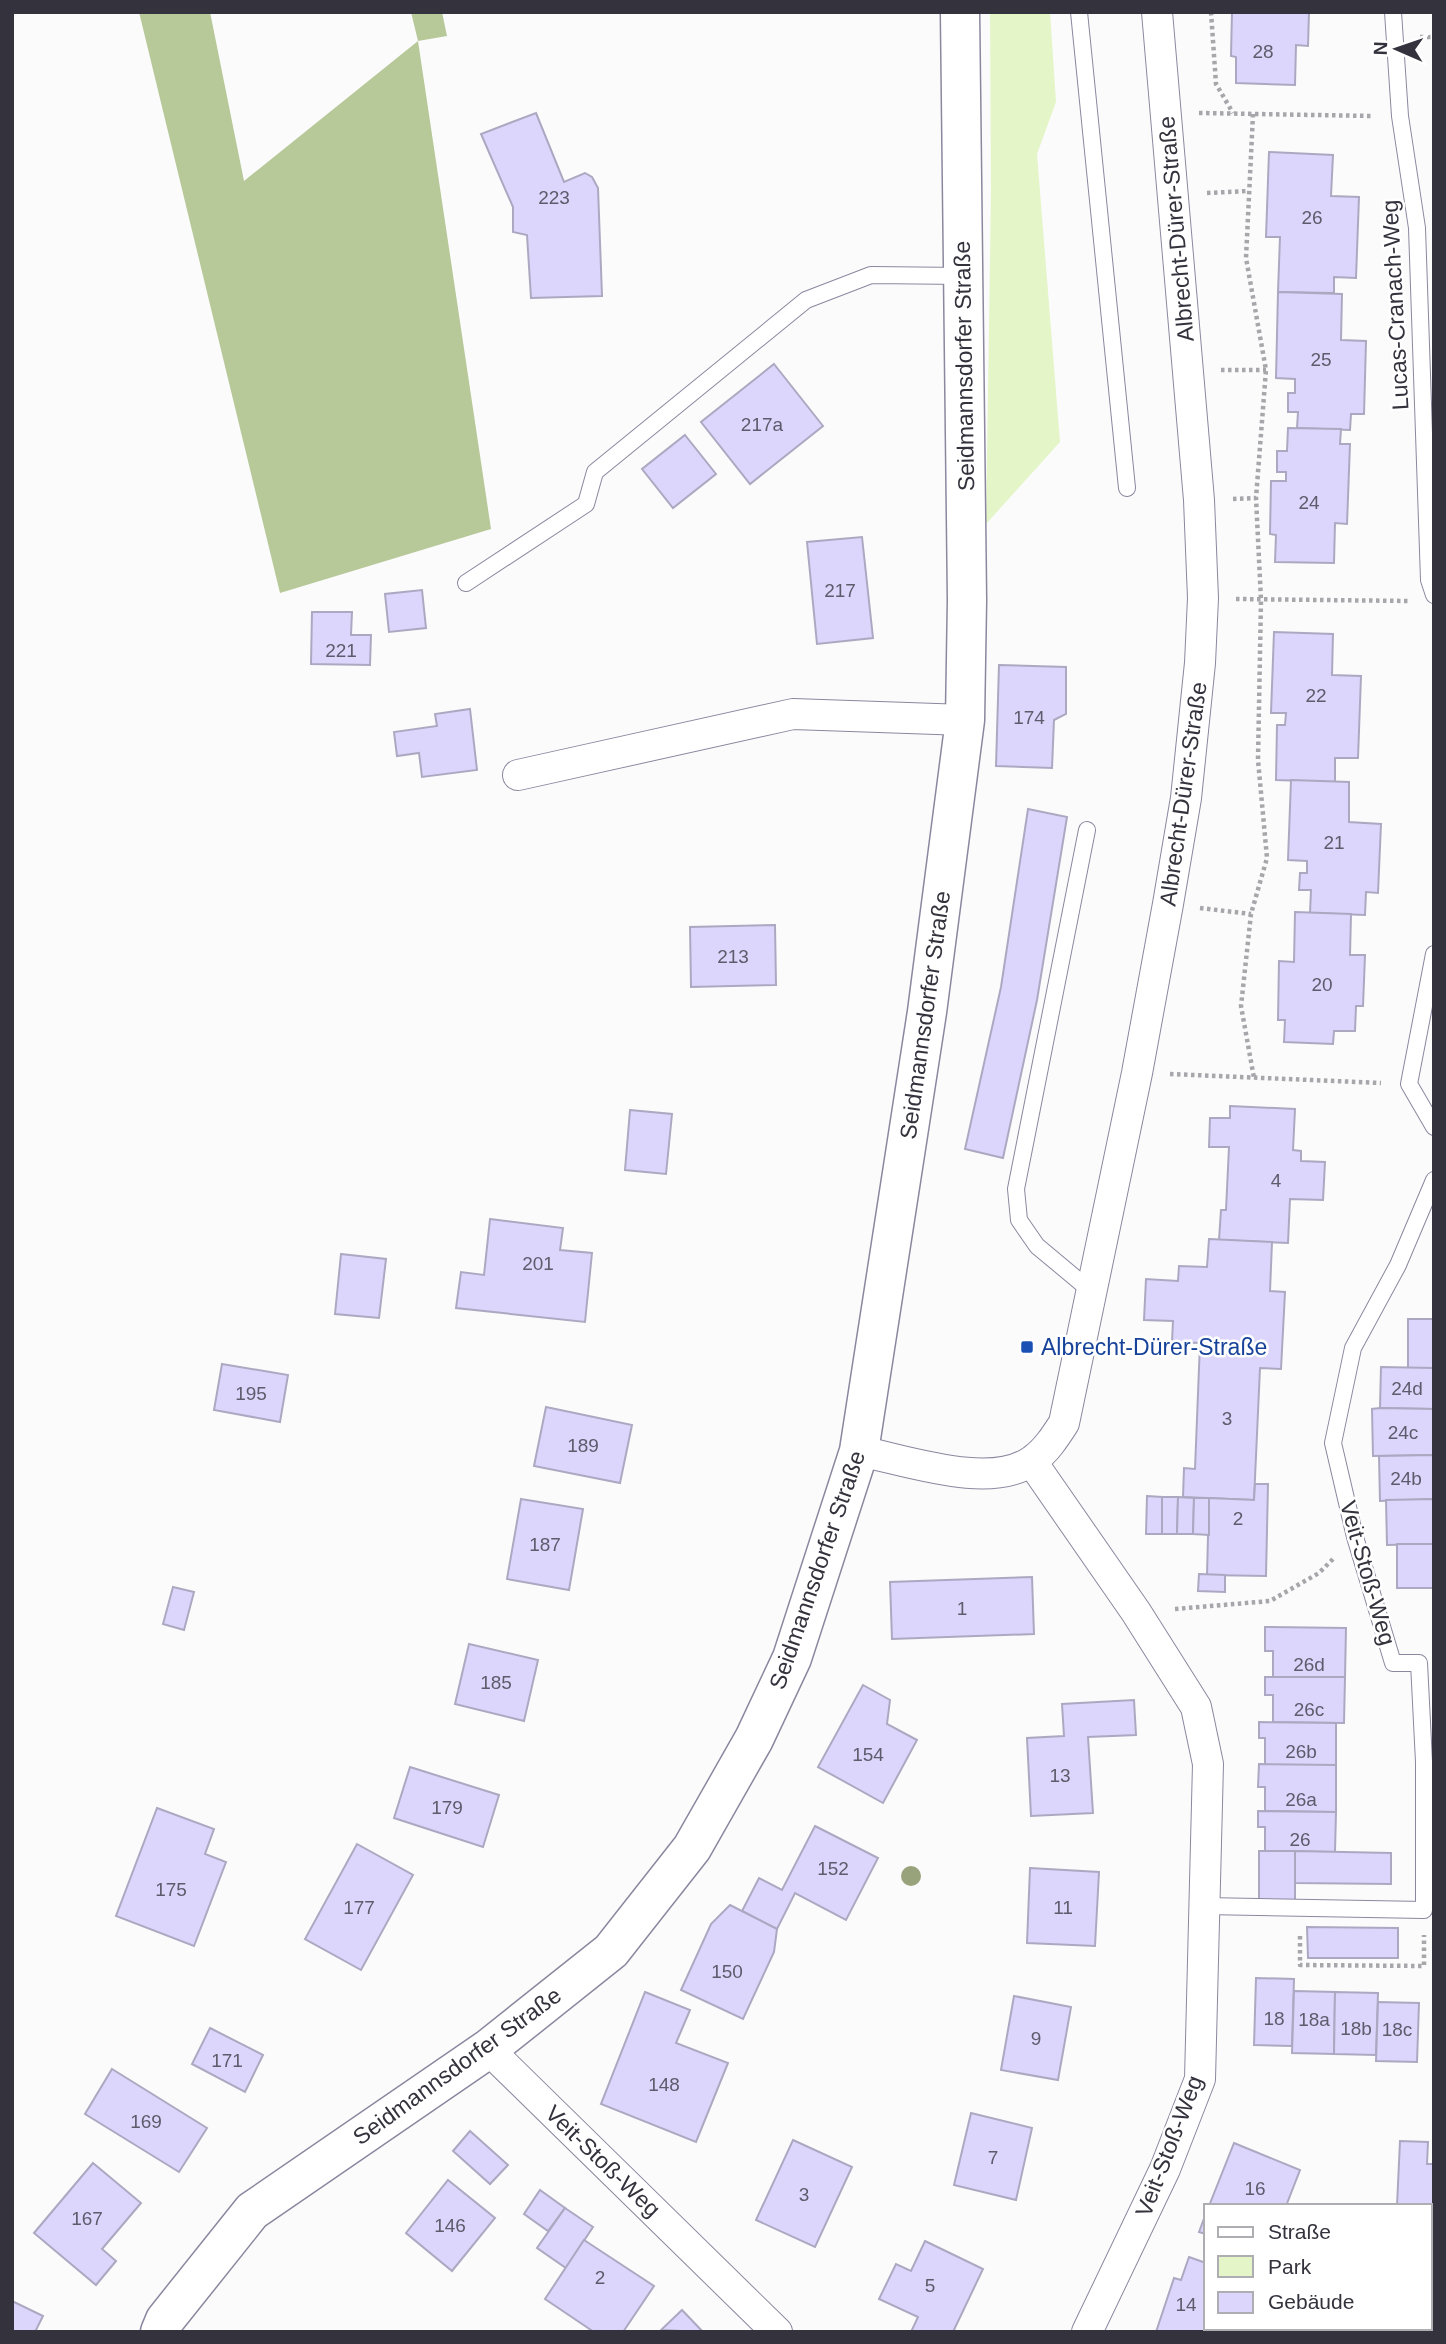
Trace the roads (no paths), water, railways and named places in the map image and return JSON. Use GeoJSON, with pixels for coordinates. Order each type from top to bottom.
{"type":"FeatureCollection","features":[{"type":"Feature","properties":{"kind":"street","name":"Seidmannsdorfer Straße"},"geometry":{"type":"LineString","coordinates":[[160,2332],[165,2320],[252,2211],[488,2049],[611,1951],[692,1848],[754,1738],[792,1658],[859,1451],[927,1012],[965,720],[967,600],[960,12]]}},
{"type":"Feature","properties":{"kind":"street","name":"Albrecht-Dürer-Straße"},"geometry":{"type":"LineString","coordinates":[[859,1451],[965,1473],[1000,1474],[1032,1462],[1052,1442],[1064,1423],[1137,1073],[1186,798],[1200,663],[1203,598],[1188,370],[1157,12]]}},
{"type":"Feature","properties":{"kind":"street"},"geometry":{"type":"LineString","coordinates":[[518,775],[793,713],[965,720]]}},
{"type":"Feature","properties":{"kind":"street","name":"Veit-Stoß-Weg"},"geometry":{"type":"LineString","coordinates":[[1032,1462],[1136,1612],[1196,1707],[1208,1764],[1200,2079],[1165,2169],[1087,2332]]}},
{"type":"Feature","properties":{"kind":"street","name":"Veit-Stoß-Weg"},"geometry":{"type":"LineString","coordinates":[[488,2049],[777,2332]]}},
{"type":"Feature","properties":{"kind":"lane"},"geometry":{"type":"LineString","coordinates":[[1079,12],[1127,488]]}},
{"type":"Feature","properties":{"kind":"lane","name":"Lucas-Cranach-Weg"},"geometry":{"type":"LineString","coordinates":[[1393,12],[1400,116],[1417,228],[1429,579],[1427,598]]}},
{"type":"Feature","properties":{"kind":"lane"},"geometry":{"type":"LineString","coordinates":[[466,583],[586,504],[595,472],[806,300],[871,275],[963,276]]}},
{"type":"Feature","properties":{"kind":"lane"},"geometry":{"type":"LineString","coordinates":[[1087,830],[1016,1189],[1019,1220],[1037,1246],[1090,1290]]}},
{"type":"Feature","properties":{"kind":"lane"},"geometry":{"type":"LineString","coordinates":[[1434,954],[1409,1084],[1434,1128]]}},
{"type":"Feature","properties":{"kind":"lane","name":"Veit-Stoß-Weg"},"geometry":{"type":"LineString","coordinates":[[1204,1906],[1424,1910],[1424,1762],[1419,1663],[1393,1663],[1355,1537],[1333,1443],[1353,1348],[1398,1265],[1434,1180]]}},
{"type":"Feature","properties":{"kind":"place","name":"Albrecht-Dürer-Straße"},"geometry":{"type":"Point","coordinates":[1027,1347]}}]}
